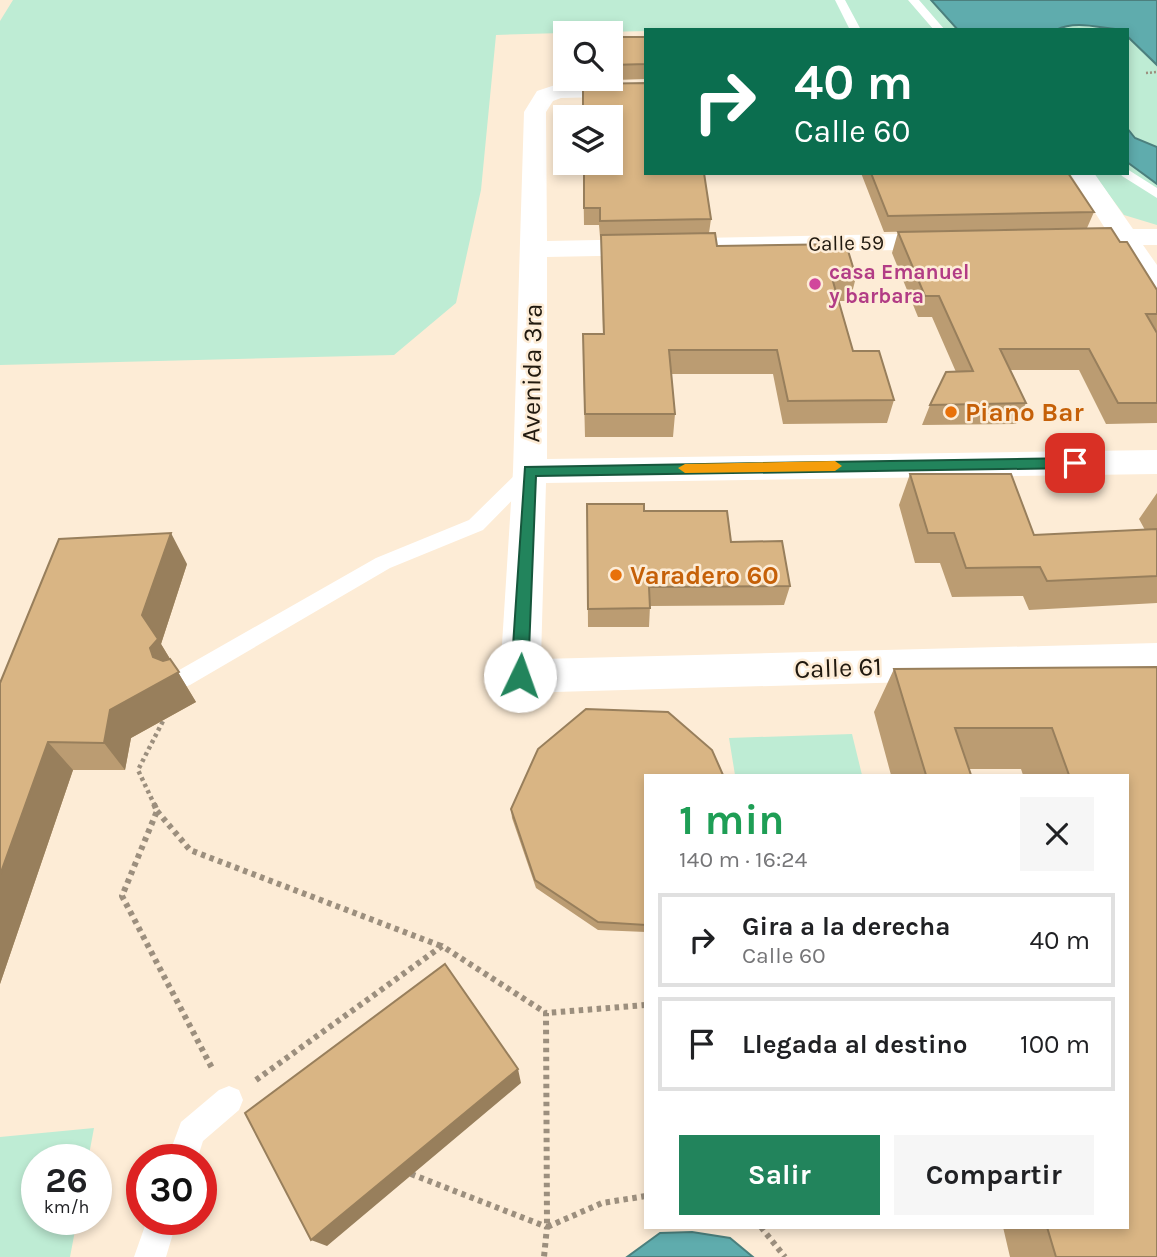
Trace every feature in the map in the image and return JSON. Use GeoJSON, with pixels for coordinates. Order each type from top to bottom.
{"type":"FeatureCollection","features":[{"type":"Feature","properties":{"kind":"street","name":"Avenida 3ra"},"geometry":{"type":"LineString","coordinates":[[520,676],[530,471],[535,112],[545,96],[558,91],[644,89]]}},
{"type":"Feature","properties":{"kind":"street"},"geometry":{"type":"LineString","coordinates":[[1083,175],[1157,286]]}},
{"type":"Feature","properties":{"kind":"street"},"geometry":{"type":"LineString","coordinates":[[1042,239],[1157,237]]}},
{"type":"Feature","properties":{"kind":"street","name":"Calle 59"},"geometry":{"type":"LineString","coordinates":[[535,249],[974,240]]}},
{"type":"Feature","properties":{"kind":"street"},"geometry":{"type":"LineString","coordinates":[[530,471],[1157,462]]}},
{"type":"Feature","properties":{"kind":"street","name":"Calle 61"},"geometry":{"type":"LineString","coordinates":[[520,676],[1157,659]]}},
{"type":"Feature","properties":{"kind":"lane"},"geometry":{"type":"LineString","coordinates":[[841,0],[855,28]]}},
{"type":"Feature","properties":{"kind":"lane"},"geometry":{"type":"LineString","coordinates":[[913,0],[938,28]]}},
{"type":"Feature","properties":{"kind":"lane"},"geometry":{"type":"LineString","coordinates":[[1129,174],[1157,194]]}},
{"type":"Feature","properties":{"kind":"lane"},"geometry":{"type":"LineString","coordinates":[[182,679],[383,562],[476,526],[530,471]]}},
{"type":"Feature","properties":{"kind":"lane"},"geometry":{"type":"LineString","coordinates":[[187,1144],[191,1132],[229,1100]]}},
{"type":"Feature","properties":{"kind":"lane"},"geometry":{"type":"LineString","coordinates":[[150,1257],[157,1235]]}},
{"type":"Feature","properties":{"kind":"path"},"geometry":{"type":"LineString","coordinates":[[1146,73],[1157,72]]}},
{"type":"Feature","properties":{"kind":"path"},"geometry":{"type":"LineString","coordinates":[[163,721],[138,770],[157,811],[190,849],[442,946],[546,1013],[644,1005]]}},
{"type":"Feature","properties":{"kind":"path"},"geometry":{"type":"LineString","coordinates":[[157,811],[122,896],[229,1100],[442,946]]}},
{"type":"Feature","properties":{"kind":"path"},"geometry":{"type":"LineString","coordinates":[[544,1257],[547,1227],[546,1013]]}},
{"type":"Feature","properties":{"kind":"path"},"geometry":{"type":"LineString","coordinates":[[411,1174],[547,1227],[602,1203],[644,1196]]}},
{"type":"Feature","properties":{"kind":"path"},"geometry":{"type":"LineString","coordinates":[[763,1229],[785,1257]]}},
{"type":"Feature","properties":{"kind":"green space"},"geometry":{"type":"Polygon","coordinates":[[[13,0],[1157,0],[1157,225],[1124,215],[1094,175],[1129,175],[1129,28],[644,28],[644,31],[623,31],[623,21],[553,21],[553,33],[496,35],[481,190],[456,303],[394,355],[0,365],[0,21],[13,0]]]}},
{"type":"Feature","properties":{"kind":"green space"},"geometry":{"type":"Polygon","coordinates":[[[852,734],[862,774],[735,774],[729,738],[852,734]]]}},
{"type":"Feature","properties":{"kind":"green space"},"geometry":{"type":"Polygon","coordinates":[[[94,1128],[91,1144],[21,1144],[21,1235],[74,1235],[70,1257],[0,1257],[0,1137],[94,1128]]]}},
{"type":"Feature","properties":{"kind":"water"},"geometry":{"type":"Polygon","coordinates":[[[931,0],[1157,0],[1157,65],[1129,38],[1129,28],[1073,25],[1061,28],[956,28],[931,0]]]}},
{"type":"Feature","properties":{"kind":"water"},"geometry":{"type":"Polygon","coordinates":[[[1129,130],[1135,138],[1157,147],[1157,184],[1129,163],[1129,130]]]}},
{"type":"Feature","properties":{"kind":"water"},"geometry":{"type":"Polygon","coordinates":[[[692,1232],[730,1238],[753,1257],[627,1257],[660,1233],[692,1232]]]}},
{"type":"Feature","properties":{"kind":"building"},"geometry":{"type":"Polygon","coordinates":[[[623,37],[644,37],[644,64],[623,65],[623,37]]]}},
{"type":"Feature","properties":{"kind":"building"},"geometry":{"type":"Polygon","coordinates":[[[623,83],[644,83],[644,175],[704,175],[711,219],[600,221],[600,208],[584,208],[584,175],[623,175],[623,105],[583,105],[583,91],[623,91],[623,83]]]}},
{"type":"Feature","properties":{"kind":"building"},"geometry":{"type":"Polygon","coordinates":[[[872,175],[1069,175],[1094,212],[888,216],[872,175]]]}},
{"type":"Feature","properties":{"kind":"building"},"geometry":{"type":"Polygon","coordinates":[[[1111,228],[1120,242],[1127,242],[1157,290],[1157,314],[1146,314],[1157,333],[1157,403],[1118,403],[1089,349],[1000,349],[1026,403],[930,405],[946,372],[973,371],[939,296],[925,296],[898,232],[1111,228]]]}},
{"type":"Feature","properties":{"kind":"building"},"geometry":{"type":"Polygon","coordinates":[[[715,233],[717,246],[846,244],[856,277],[832,278],[853,351],[879,351],[894,400],[788,401],[777,350],[669,350],[675,414],[585,414],[583,334],[604,334],[601,235],[715,233]]]}},
{"type":"Feature","properties":{"kind":"building"},"geometry":{"type":"Polygon","coordinates":[[[910,474],[1011,474],[1034,535],[1157,529],[1157,576],[1047,581],[1040,567],[966,568],[954,533],[928,533],[910,474]]]}},
{"type":"Feature","properties":{"kind":"building"},"geometry":{"type":"Polygon","coordinates":[[[587,504],[644,504],[644,511],[727,511],[731,542],[782,541],[790,586],[649,587],[650,608],[588,609],[587,504]]]}},
{"type":"Feature","properties":{"kind":"building"},"geometry":{"type":"Polygon","coordinates":[[[171,533],[142,615],[158,639],[150,648],[153,657],[163,661],[170,659],[179,672],[110,710],[104,743],[48,742],[0,875],[0,683],[59,539],[171,533]]]}},
{"type":"Feature","properties":{"kind":"building"},"geometry":{"type":"Polygon","coordinates":[[[1157,667],[1157,1257],[1056,1257],[1048,1229],[1129,1229],[1129,774],[1069,774],[1052,728],[955,728],[971,774],[926,774],[894,669],[1157,667]]]}},
{"type":"Feature","properties":{"kind":"building"},"geometry":{"type":"Polygon","coordinates":[[[586,709],[668,712],[712,750],[723,774],[644,774],[644,925],[598,922],[535,880],[511,809],[538,749],[586,709]]]}},
{"type":"Feature","properties":{"kind":"building"},"geometry":{"type":"Polygon","coordinates":[[[445,964],[518,1069],[311,1240],[245,1113],[445,964]]]}},
{"type":"Feature","properties":{"kind":"slow traffic"},"geometry":{"type":"LineString","coordinates":[[685,468],[835,466]]}},
{"type":"Feature","properties":{"kind":"place","name":"casa Emanuel y barbara"},"geometry":{"type":"Point","coordinates":[815,284]}},
{"type":"Feature","properties":{"kind":"place","name":"Piano Bar"},"geometry":{"type":"Point","coordinates":[951,412]}},
{"type":"Feature","properties":{"kind":"place","name":"Varadero 60"},"geometry":{"type":"Point","coordinates":[616,575]}},
{"type":"Feature","properties":{"kind":"route"},"geometry":{"type":"LineString","coordinates":[[520,676],[530,471],[1075,463]]}}]}
